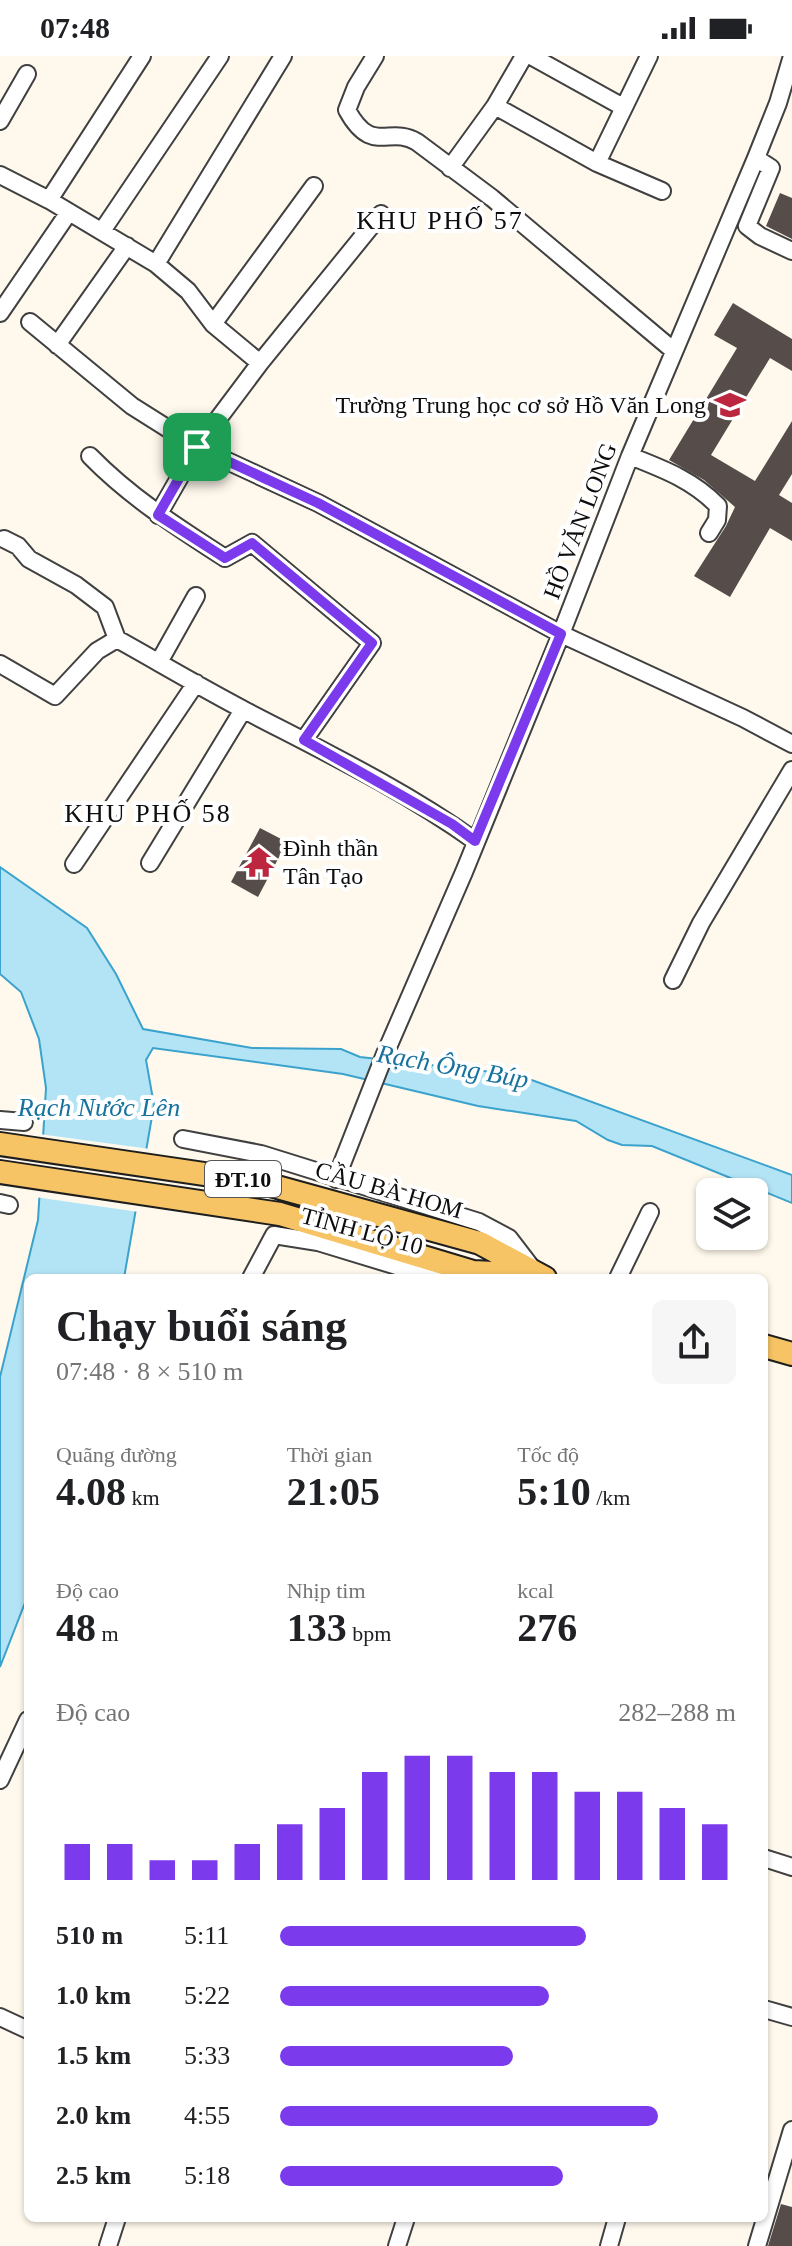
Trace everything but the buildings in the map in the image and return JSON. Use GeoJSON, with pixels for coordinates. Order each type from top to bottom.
{"type":"FeatureCollection","features":[{"type":"Feature","properties":{"kind":"main road","name":"CẦU BÀ HOM"},"geometry":{"type":"LineString","coordinates":[[0,1144],[259,1182],[480,1243],[533,1274]]}},
{"type":"Feature","properties":{"kind":"main road","name":"ĐT.10"},"geometry":{"type":"LineString","coordinates":[[0,1172],[280,1214],[473,1272],[499,1274]]}},
{"type":"Feature","properties":{"kind":"main road"},"geometry":{"type":"LineString","coordinates":[[768,1347],[792,1354]]}},
{"type":"Feature","properties":{"kind":"street"},"geometry":{"type":"LineString","coordinates":[[49,200],[142,56]]}},
{"type":"Feature","properties":{"kind":"street"},"geometry":{"type":"LineString","coordinates":[[102,231],[220,56]]}},
{"type":"Feature","properties":{"kind":"street"},"geometry":{"type":"LineString","coordinates":[[156,264],[283,56]]}},
{"type":"Feature","properties":{"kind":"street"},"geometry":{"type":"LineString","coordinates":[[375,56],[356,87],[347,110],[360,129],[383,139],[407,136],[492,198],[674,351]]}},
{"type":"Feature","properties":{"kind":"street"},"geometry":{"type":"LineString","coordinates":[[450,168],[495,106],[524,56]]}},
{"type":"Feature","properties":{"kind":"street"},"geometry":{"type":"LineString","coordinates":[[531,56],[623,107]]}},
{"type":"Feature","properties":{"kind":"street"},"geometry":{"type":"LineString","coordinates":[[597,163],[649,56]]}},
{"type":"Feature","properties":{"kind":"street","name":"HỒ VĂN LONG"},"geometry":{"type":"LineString","coordinates":[[336,1179],[385,1054],[464,872],[561,634],[630,456],[756,158],[785,106],[792,56]]}},
{"type":"Feature","properties":{"kind":"street"},"geometry":{"type":"LineString","coordinates":[[0,121],[27,74]]}},
{"type":"Feature","properties":{"kind":"street"},"geometry":{"type":"LineString","coordinates":[[495,106],[597,163],[662,191]]}},
{"type":"Feature","properties":{"kind":"street"},"geometry":{"type":"LineString","coordinates":[[756,158],[771,168],[747,226],[760,236],[792,251]]}},
{"type":"Feature","properties":{"kind":"street"},"geometry":{"type":"LineString","coordinates":[[0,175],[49,200],[156,264],[188,291],[213,324],[260,363]]}},
{"type":"Feature","properties":{"kind":"street"},"geometry":{"type":"LineString","coordinates":[[213,324],[314,186]]}},
{"type":"Feature","properties":{"kind":"street"},"geometry":{"type":"LineString","coordinates":[[0,313],[69,212]]}},
{"type":"Feature","properties":{"kind":"street"},"geometry":{"type":"LineString","coordinates":[[158,515],[197,447],[260,363],[381,214]]}},
{"type":"Feature","properties":{"kind":"street"},"geometry":{"type":"LineString","coordinates":[[57,345],[127,246]]}},
{"type":"Feature","properties":{"kind":"street"},"geometry":{"type":"LineString","coordinates":[[30,322],[132,406],[197,447],[318,503],[561,634],[743,718],[792,744]]}},
{"type":"Feature","properties":{"kind":"street"},"geometry":{"type":"LineString","coordinates":[[90,456],[117,484],[158,515],[225,558],[252,543],[372,643],[304,740]]}},
{"type":"Feature","properties":{"kind":"street"},"geometry":{"type":"LineString","coordinates":[[630,456],[670,471],[702,489],[718,506],[717,520],[709,533]]}},
{"type":"Feature","properties":{"kind":"street"},"geometry":{"type":"LineString","coordinates":[[4,539],[18,546],[29,559],[76,585],[105,607],[117,639],[243,710],[304,740],[452,824],[475,841]]}},
{"type":"Feature","properties":{"kind":"street"},"geometry":{"type":"LineString","coordinates":[[159,662],[196,596]]}},
{"type":"Feature","properties":{"kind":"street"},"geometry":{"type":"LineString","coordinates":[[0,664],[55,696],[97,651],[117,639]]}},
{"type":"Feature","properties":{"kind":"street"},"geometry":{"type":"LineString","coordinates":[[74,864],[196,683]]}},
{"type":"Feature","properties":{"kind":"street"},"geometry":{"type":"LineString","coordinates":[[150,863],[243,710]]}},
{"type":"Feature","properties":{"kind":"street"},"geometry":{"type":"LineString","coordinates":[[673,980],[701,923],[792,770]]}},
{"type":"Feature","properties":{"kind":"street"},"geometry":{"type":"LineString","coordinates":[[0,1120],[24,1122]]}},
{"type":"Feature","properties":{"kind":"street","name":"TỈNH LỘ 10"},"geometry":{"type":"LineString","coordinates":[[183,1139],[249,1151],[490,1226],[509,1238],[536,1274]]}},
{"type":"Feature","properties":{"kind":"street"},"geometry":{"type":"LineString","coordinates":[[620,1274],[650,1212]]}},
{"type":"Feature","properties":{"kind":"street","name":"TỈNH LỘ 10"},"geometry":{"type":"LineString","coordinates":[[253,1274],[274,1235],[318,1242],[423,1274]]}},
{"type":"Feature","properties":{"kind":"street"},"geometry":{"type":"LineString","coordinates":[[0,1780],[24,1729]]}},
{"type":"Feature","properties":{"kind":"street"},"geometry":{"type":"LineString","coordinates":[[768,1859],[792,1867]]}},
{"type":"Feature","properties":{"kind":"street"},"geometry":{"type":"LineString","coordinates":[[768,2010],[792,2017]]}},
{"type":"Feature","properties":{"kind":"street"},"geometry":{"type":"LineString","coordinates":[[0,2017],[24,2028]]}},
{"type":"Feature","properties":{"kind":"street"},"geometry":{"type":"LineString","coordinates":[[768,2219],[787,2173],[792,2130]]}},
{"type":"Feature","properties":{"kind":"street"},"geometry":{"type":"LineString","coordinates":[[108,2246],[116,2222]]}},
{"type":"Feature","properties":{"kind":"street"},"geometry":{"type":"LineString","coordinates":[[397,2246],[405,2222]]}},
{"type":"Feature","properties":{"kind":"street"},"geometry":{"type":"LineString","coordinates":[[609,2246],[616,2222]]}},
{"type":"Feature","properties":{"kind":"street"},"geometry":{"type":"LineString","coordinates":[[757,2246],[767,2222]]}},
{"type":"Feature","properties":{"kind":"water","name":"Rạch Nước Lên"},"geometry":{"type":"Polygon","coordinates":[[[0,867],[87,928],[116,974],[143,1029],[252,1048],[341,1049],[360,1057],[518,1075],[792,1175],[792,1203],[768,1193],[768,1178],[731,1178],[652,1146],[622,1145],[608,1140],[576,1121],[478,1106],[343,1074],[153,1048],[146,1060],[154,1105],[125,1274],[25,1274],[38,1220],[46,1088],[39,1039],[21,992],[0,974],[0,867]]]}},
{"type":"Feature","properties":{"kind":"water","name":"Rạch Nước Lên"},"geometry":{"type":"Polygon","coordinates":[[[24,1278],[24,1605],[0,1667],[0,1377],[24,1278]]]}},
{"type":"Feature","properties":{"kind":"pier"},"geometry":{"type":"Polygon","coordinates":[[[39,1134],[150,1149],[139,1212],[35,1197],[39,1134]]]}},
{"type":"Feature","properties":{"kind":"place","name":"Trường Trung học cơ sở Hồ Văn Long"},"geometry":{"type":"Point","coordinates":[730,405]}},
{"type":"Feature","properties":{"kind":"place","name":"Đình thần Tân Tạo"},"geometry":{"type":"Point","coordinates":[259,862]}},
{"type":"Feature","properties":{"kind":"district","name":"KHU PHỐ 57"},"geometry":{"type":"Point","coordinates":[440,220]}},
{"type":"Feature","properties":{"kind":"district","name":"KHU PHỐ 58"},"geometry":{"type":"Point","coordinates":[148,813]}},
{"type":"Feature","properties":{"kind":"route"},"geometry":{"type":"LineString","coordinates":[[197,447],[318,503],[561,634],[475,841],[452,824],[304,740],[372,643],[252,543],[225,558],[158,515],[197,447]]}},
{"type":"Feature","properties":{"kind":"water label","name":"Rạch Ông Búp"},"geometry":{"type":"Point","coordinates":[453,1066]}}]}
